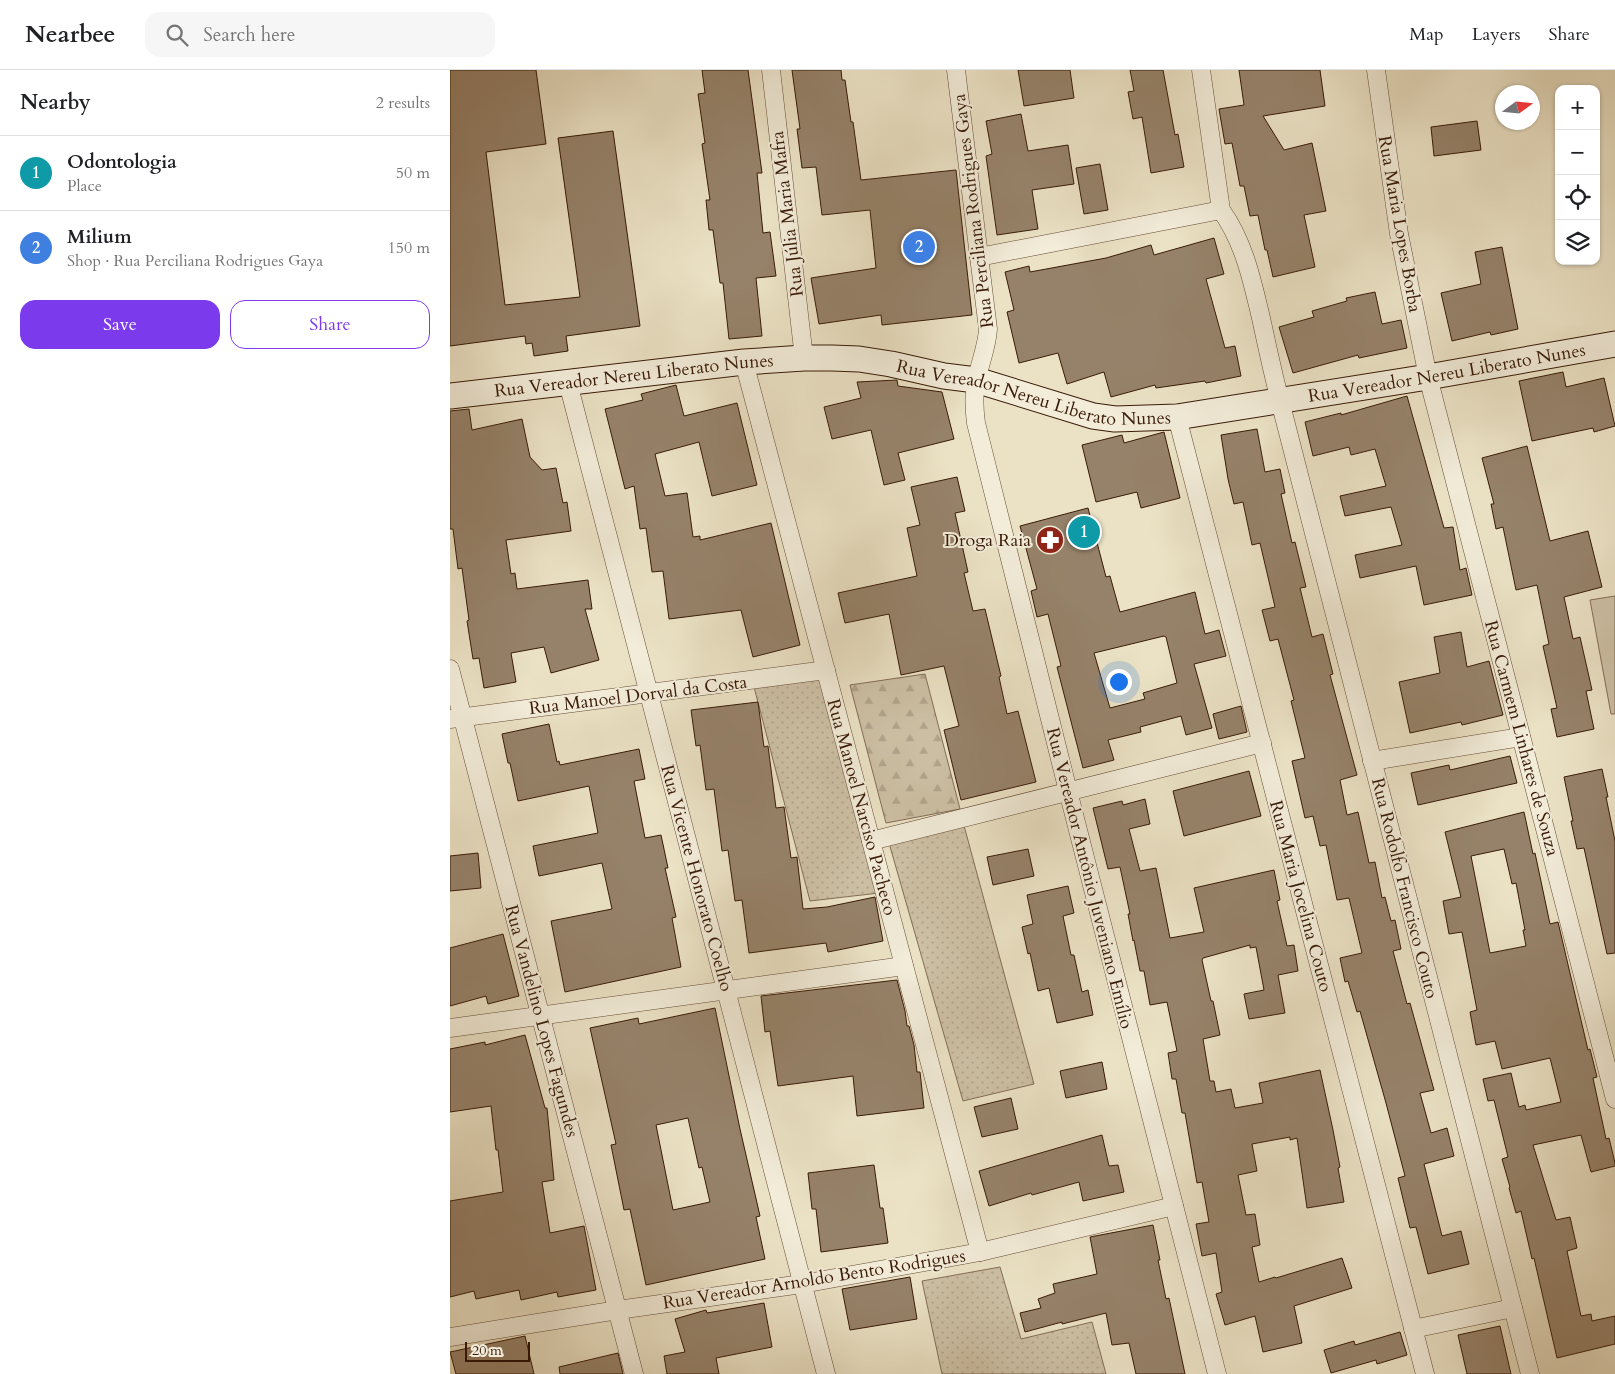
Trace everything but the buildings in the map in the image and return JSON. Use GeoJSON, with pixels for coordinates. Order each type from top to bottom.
{"type":"FeatureCollection","features":[{"type":"Feature","properties":{"kind":"main road","name":"Rua Vereador Nereu Liberato Nunes"},"geometry":{"type":"LineString","coordinates":[[450,396],[744,362],[804,358],[859,359],[976,380],[1093,416],[1124,419],[1177,417],[1428,378],[1615,344]]}},
{"type":"Feature","properties":{"kind":"street","name":"Rua Júlia Maria Mafra"},"geometry":{"type":"LineString","coordinates":[[771,70],[804,358]]}},
{"type":"Feature","properties":{"kind":"street","name":"Rua Perciliana Rodrigues Gaya"},"geometry":{"type":"LineString","coordinates":[[956,70],[988,329],[987,344],[976,380]]}},
{"type":"Feature","properties":{"kind":"street"},"geometry":{"type":"LineString","coordinates":[[979,257],[1221,210],[1200,70]]}},
{"type":"Feature","properties":{"kind":"street","name":"Rua Maria Lopes Borba"},"geometry":{"type":"LineString","coordinates":[[1376,70],[1399,234],[1428,378]]}},
{"type":"Feature","properties":{"kind":"street","name":"Rua Rodolfo Francisco Couto"},"geometry":{"type":"LineString","coordinates":[[1221,210],[1233,226],[1255,294],[1280,401],[1530,1374]]}},
{"type":"Feature","properties":{"kind":"street","name":"Rua Manoel Narciso Pacheco"},"geometry":{"type":"LineString","coordinates":[[744,362],[980,1252]]}},
{"type":"Feature","properties":{"kind":"street","name":"Rua Carmem Linhares de Souza"},"geometry":{"type":"LineString","coordinates":[[1428,378],[1615,1099]]}},
{"type":"Feature","properties":{"kind":"street","name":"Rua Vereador Antônio Juveniano Emílio"},"geometry":{"type":"LineString","coordinates":[[976,380],[974,404],[976,423],[1217,1374]]}},
{"type":"Feature","properties":{"kind":"street","name":"Rua Vicente Honorato Coelho"},"geometry":{"type":"LineString","coordinates":[[568,382],[826,1374]]}},
{"type":"Feature","properties":{"kind":"street","name":"Rua Maria Jocelina Couto"},"geometry":{"type":"LineString","coordinates":[[1177,417],[1425,1374]]}},
{"type":"Feature","properties":{"kind":"street","name":"Rua Vandelino Lopes Fagundes"},"geometry":{"type":"LineString","coordinates":[[450,669],[456,719],[540,1016],[634,1374]]}},
{"type":"Feature","properties":{"kind":"street","name":"Rua Manoel Dorval da Costa"},"geometry":{"type":"LineString","coordinates":[[456,719],[826,670]]}},
{"type":"Feature","properties":{"kind":"street"},"geometry":{"type":"LineString","coordinates":[[1372,761],[1521,737]]}},
{"type":"Feature","properties":{"kind":"street"},"geometry":{"type":"LineString","coordinates":[[871,841],[1262,743]]}},
{"type":"Feature","properties":{"kind":"street"},"geometry":{"type":"LineString","coordinates":[[450,1028],[904,966]]}},
{"type":"Feature","properties":{"kind":"street","name":"Rua Vereador Arnoldo Bento Rodrigues"},"geometry":{"type":"LineString","coordinates":[[450,1337],[618,1310],[802,1284],[980,1252],[1174,1206]]}},
{"type":"Feature","properties":{"kind":"street"},"geometry":{"type":"LineString","coordinates":[[1414,1328],[1513,1308]]}},
{"type":"Feature","properties":{"kind":"green space"},"geometry":{"type":"Polygon","coordinates":[[[1615,596],[1615,714],[1611,714],[1590,600],[1615,596]]]}},
{"type":"Feature","properties":{"kind":"green space"},"geometry":{"type":"Polygon","coordinates":[[[925,674],[960,809],[886,823],[850,685],[925,674]]]}},
{"type":"Feature","properties":{"kind":"green space"},"geometry":{"type":"Polygon","coordinates":[[[822,676],[879,893],[810,901],[754,687],[822,676]]]}},
{"type":"Feature","properties":{"kind":"green space"},"geometry":{"type":"Polygon","coordinates":[[[963,822],[1034,1084],[963,1101],[889,843],[963,822]]]}},
{"type":"Feature","properties":{"kind":"green space"},"geometry":{"type":"Polygon","coordinates":[[[1000,1267],[1021,1339],[1092,1322],[1106,1374],[942,1374],[922,1281],[1000,1267]]]}},
{"type":"Feature","properties":{"kind":"place","name":"Milium"},"geometry":{"type":"Point","coordinates":[919,247]}},
{"type":"Feature","properties":{"kind":"place","name":"Odontologia"},"geometry":{"type":"Point","coordinates":[1084,532]}},
{"type":"Feature","properties":{"kind":"place","name":"Droga Raia"},"geometry":{"type":"Point","coordinates":[1050,540]}}]}
